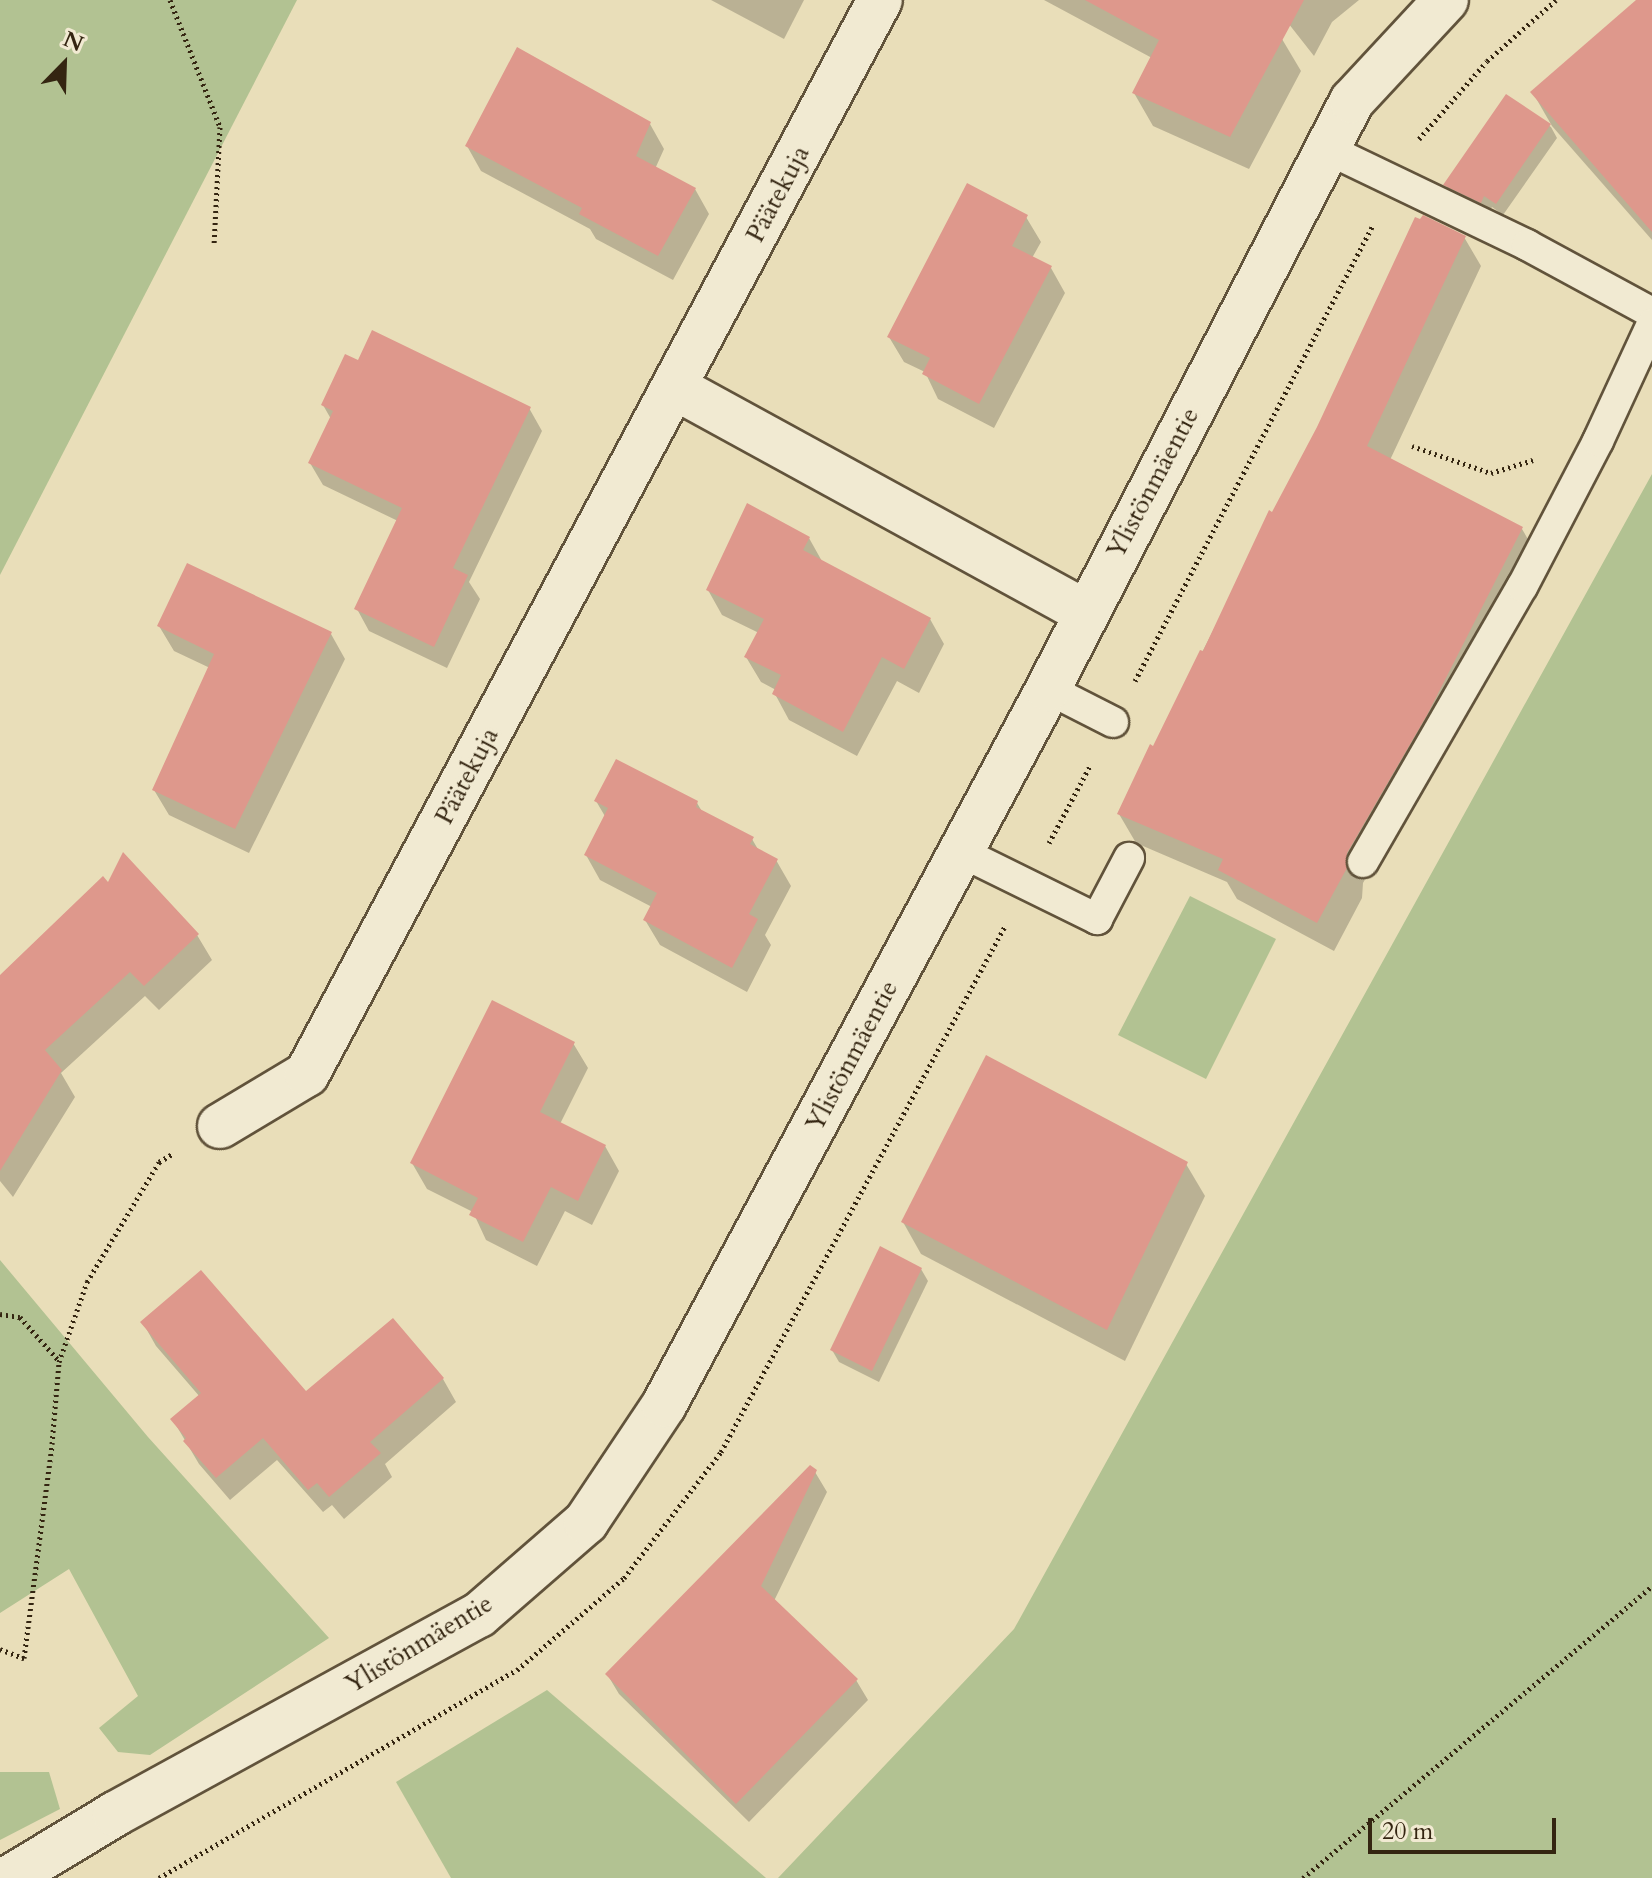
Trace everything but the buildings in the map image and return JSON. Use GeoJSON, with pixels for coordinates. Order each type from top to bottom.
{"type":"FeatureCollection","features":[{"type":"Feature","properties":{"kind":"street","name":"Päätekuja"},"geometry":{"type":"LineString","coordinates":[[220,1126],[307,1074],[676,388],[880,0]]}},
{"type":"Feature","properties":{"kind":"street","name":"Ylistönmäentie"},"geometry":{"type":"LineString","coordinates":[[9,1878],[115,1814],[479,1615],[586,1522],[664,1405],[1048,689],[1085,612],[1352,101],[1446,0]]}},
{"type":"Feature","properties":{"kind":"street"},"geometry":{"type":"LineString","coordinates":[[676,388],[1085,612]]}},
{"type":"Feature","properties":{"kind":"lane"},"geometry":{"type":"LineString","coordinates":[[1327,149],[1527,245],[1652,313]]}},
{"type":"Feature","properties":{"kind":"lane"},"geometry":{"type":"LineString","coordinates":[[1363,862],[1522,587],[1598,441],[1652,324]]}},
{"type":"Feature","properties":{"kind":"lane"},"geometry":{"type":"LineString","coordinates":[[1048,689],[1113,722]]}},
{"type":"Feature","properties":{"kind":"lane"},"geometry":{"type":"LineString","coordinates":[[961,852],[1097,919],[1129,858]]}},
{"type":"Feature","properties":{"kind":"path"},"geometry":{"type":"LineString","coordinates":[[170,0],[220,127],[214,246]]}},
{"type":"Feature","properties":{"kind":"path"},"geometry":{"type":"LineString","coordinates":[[1412,446],[1491,473],[1598,441]]}},
{"type":"Feature","properties":{"kind":"path"},"geometry":{"type":"LineString","coordinates":[[0,1649],[24,1658],[52,1444],[59,1362],[87,1282],[159,1162],[220,1126]]}},
{"type":"Feature","properties":{"kind":"path"},"geometry":{"type":"LineString","coordinates":[[0,1314],[20,1317],[59,1362]]}},
{"type":"Feature","properties":{"kind":"path"},"geometry":{"type":"LineString","coordinates":[[1303,1878],[1652,1586]]}},
{"type":"Feature","properties":{"kind":"green space"},"geometry":{"type":"Polygon","coordinates":[[[0,0],[297,0],[0,575],[0,0]]]}},
{"type":"Feature","properties":{"kind":"green space"},"geometry":{"type":"Polygon","coordinates":[[[1652,474],[1652,1878],[778,1878],[1014,1629],[1652,474]]]}},
{"type":"Feature","properties":{"kind":"green space"},"geometry":{"type":"Polygon","coordinates":[[[1190,896],[1276,939],[1206,1079],[1118,1035],[1190,896]]]}},
{"type":"Feature","properties":{"kind":"green space"},"geometry":{"type":"Polygon","coordinates":[[[0,1260],[148,1437],[329,1638],[150,1755],[118,1752],[99,1728],[138,1696],[69,1569],[0,1613],[0,1260]]]}},
{"type":"Feature","properties":{"kind":"green space"},"geometry":{"type":"Polygon","coordinates":[[[547,1690],[766,1878],[451,1878],[396,1782],[547,1690]]]}},
{"type":"Feature","properties":{"kind":"green space"},"geometry":{"type":"Polygon","coordinates":[[[0,1772],[49,1772],[60,1809],[0,1840],[0,1772]]]}}]}
